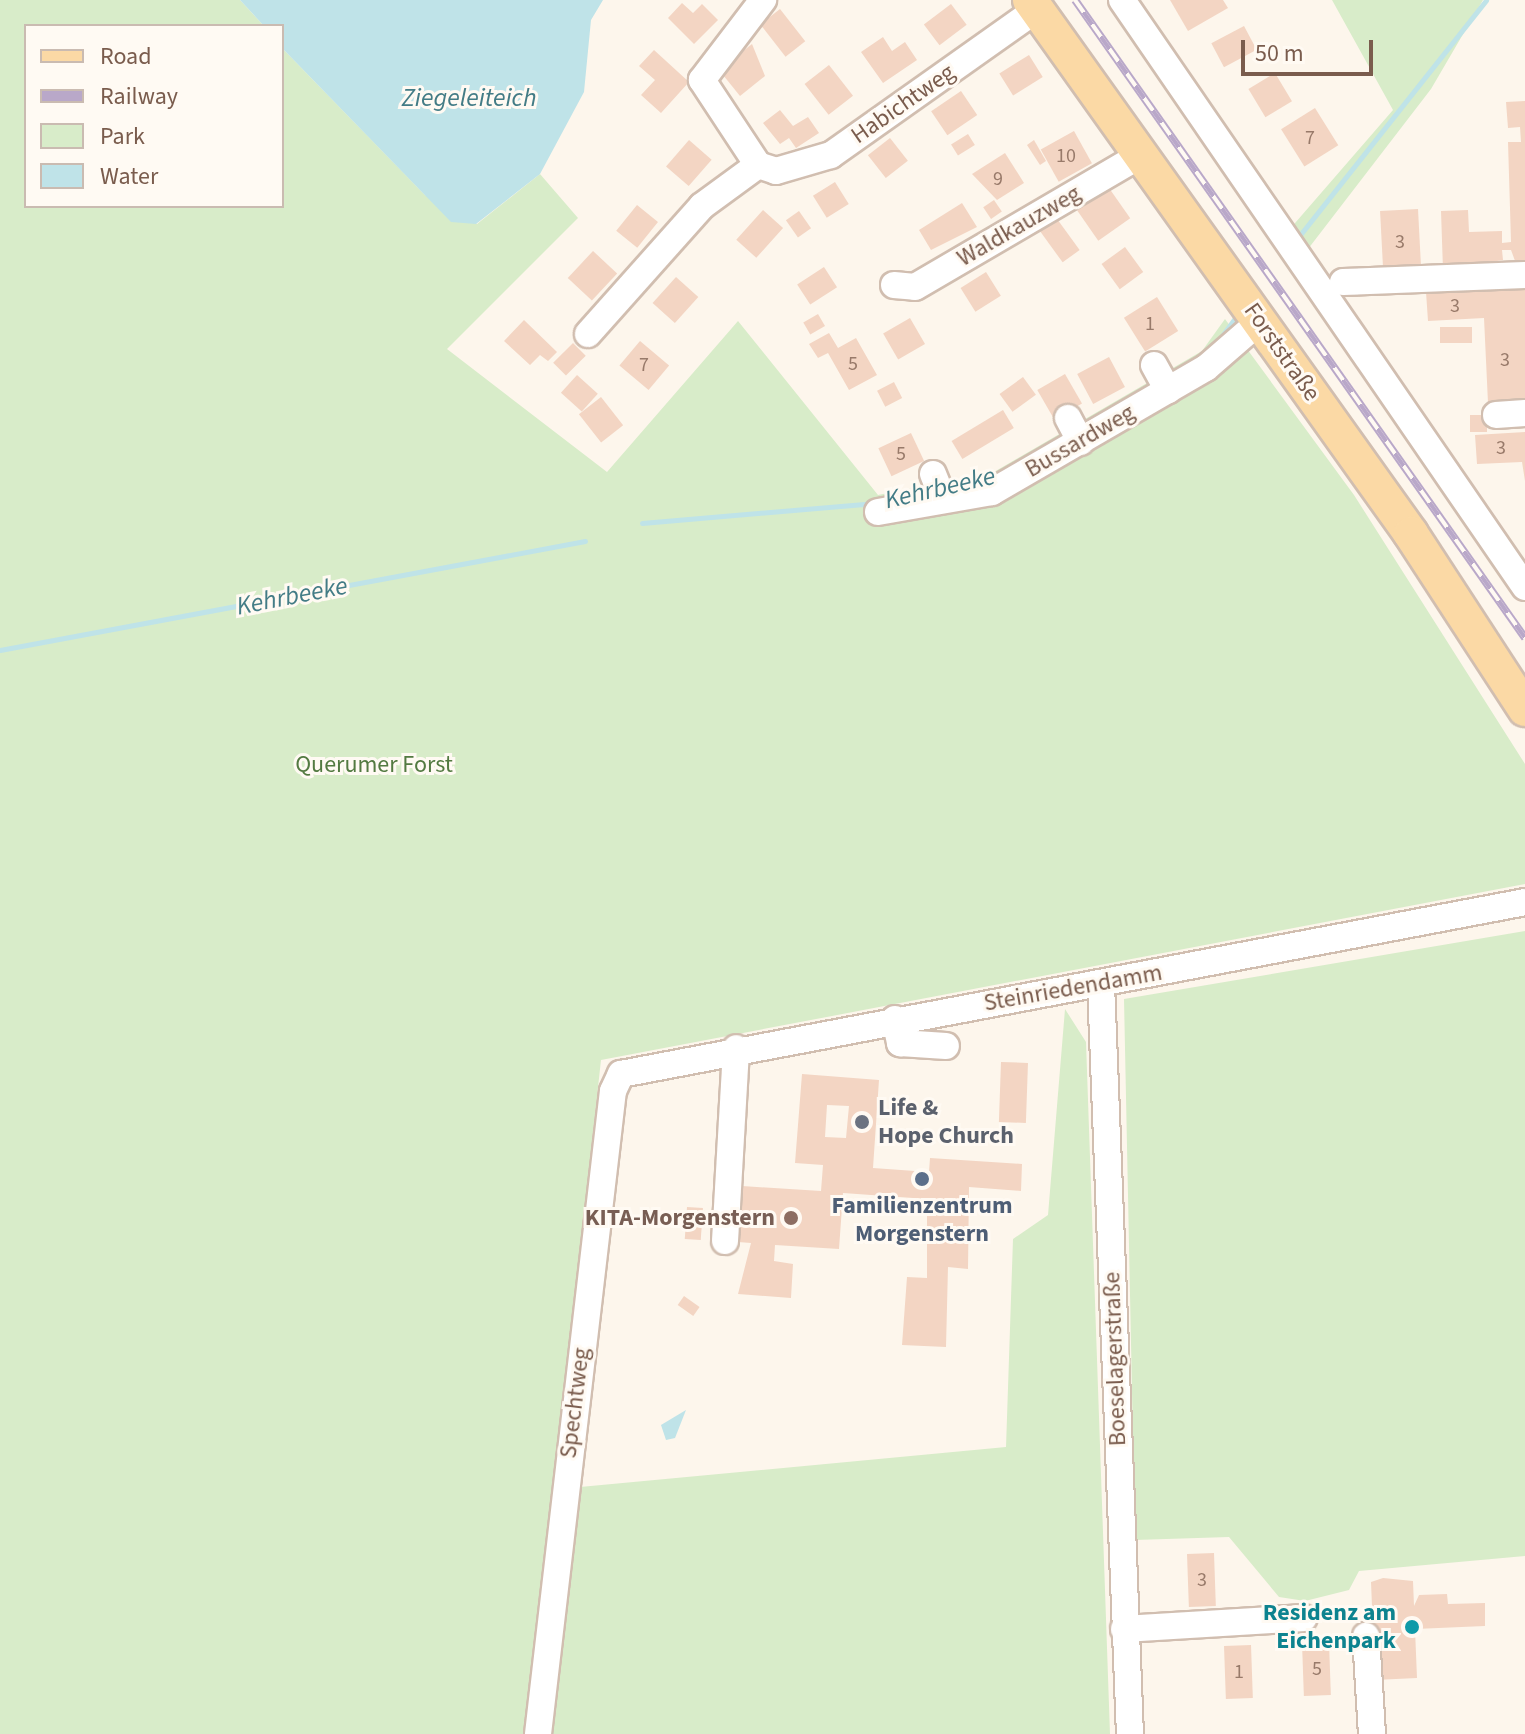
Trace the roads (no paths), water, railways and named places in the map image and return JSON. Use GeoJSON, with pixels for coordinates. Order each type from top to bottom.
{"type":"FeatureCollection","features":[{"type":"Feature","properties":{"kind":"main road","name":"Forststraße"},"geometry":{"type":"LineString","coordinates":[[1034,5],[1260,321],[1525,709]]}},
{"type":"Feature","properties":{"kind":"street"},"geometry":{"type":"LineString","coordinates":[[588,334],[702,206],[758,165],[702,80],[763,0]]}},
{"type":"Feature","properties":{"kind":"street"},"geometry":{"type":"LineString","coordinates":[[1122,0],[1525,587]]}},
{"type":"Feature","properties":{"kind":"street","name":"Habichtweg"},"geometry":{"type":"LineString","coordinates":[[758,165],[776,171],[831,155],[1034,5]]}},
{"type":"Feature","properties":{"kind":"street","name":"Waldkauzweg"},"geometry":{"type":"LineString","coordinates":[[894,285],[915,287],[1141,155]]}},
{"type":"Feature","properties":{"kind":"street"},"geometry":{"type":"LineString","coordinates":[[1343,282],[1525,275]]}},
{"type":"Feature","properties":{"kind":"street","name":"Bussardweg"},"geometry":{"type":"LineString","coordinates":[[878,512],[938,487],[992,492],[1168,390],[1260,321]]}},
{"type":"Feature","properties":{"kind":"street"},"geometry":{"type":"LineString","coordinates":[[1154,365],[1168,390]]}},
{"type":"Feature","properties":{"kind":"street"},"geometry":{"type":"LineString","coordinates":[[1496,415],[1525,413]]}},
{"type":"Feature","properties":{"kind":"street"},"geometry":{"type":"LineString","coordinates":[[1068,418],[1081,442]]}},
{"type":"Feature","properties":{"kind":"street","name":"Steinriedendamm"},"geometry":{"type":"LineString","coordinates":[[621,1074],[736,1048],[1101,984],[1525,902]]}},
{"type":"Feature","properties":{"kind":"street","name":"Boeselagerstraße"},"geometry":{"type":"LineString","coordinates":[[1101,984],[1130,1734]]}},
{"type":"Feature","properties":{"kind":"street"},"geometry":{"type":"LineString","coordinates":[[895,1019],[900,1043],[946,1046]]}},
{"type":"Feature","properties":{"kind":"street"},"geometry":{"type":"LineString","coordinates":[[725,1241],[736,1048]]}},
{"type":"Feature","properties":{"kind":"street","name":"Spechtweg"},"geometry":{"type":"LineString","coordinates":[[538,1734],[611,1107],[621,1074]]}},
{"type":"Feature","properties":{"kind":"street"},"geometry":{"type":"LineString","coordinates":[[1124,1629],[1304,1618]]}},
{"type":"Feature","properties":{"kind":"street"},"geometry":{"type":"LineString","coordinates":[[1366,1636],[1372,1734]]}},
{"type":"Feature","properties":{"kind":"water","name":"Ziegeleiteich"},"geometry":{"type":"Polygon","coordinates":[[[240,0],[603,0],[591,20],[584,92],[540,174],[476,224],[451,222],[284,50],[284,24],[262,24],[240,0]]]}},
{"type":"Feature","properties":{"kind":"water"},"geometry":{"type":"Polygon","coordinates":[[[686,1410],[675,1438],[666,1440],[661,1425],[686,1410]]]}},
{"type":"Feature","properties":{"kind":"waterway","name":"Kehrbeeke"},"geometry":{"type":"LineString","coordinates":[[1296,240],[1486,0]]}},
{"type":"Feature","properties":{"kind":"waterway","name":"Kehrbeeke"},"geometry":{"type":"LineString","coordinates":[[1219,340],[1235,318]]}},
{"type":"Feature","properties":{"kind":"waterway","name":"Kehrbeeke"},"geometry":{"type":"LineString","coordinates":[[972,482],[994,478]]}},
{"type":"Feature","properties":{"kind":"waterway","name":"Kehrbeeke"},"geometry":{"type":"LineString","coordinates":[[642,523],[873,503]]}},
{"type":"Feature","properties":{"kind":"waterway","name":"Kehrbeeke"},"geometry":{"type":"LineString","coordinates":[[0,650],[585,541]]}},
{"type":"Feature","properties":{"kind":"railway"},"geometry":{"type":"LineString","coordinates":[[1075,0],[1525,638]]}},
{"type":"Feature","properties":{"kind":"place","name":"Life & Hope Church"},"geometry":{"type":"Point","coordinates":[862,1122]}},
{"type":"Feature","properties":{"kind":"place","name":"Familienzentrum Morgenstern"},"geometry":{"type":"Point","coordinates":[922,1179]}},
{"type":"Feature","properties":{"kind":"place","name":"KITA-Morgenstern"},"geometry":{"type":"Point","coordinates":[791,1218]}},
{"type":"Feature","properties":{"kind":"place","name":"Residenz am Eichenpark"},"geometry":{"type":"Point","coordinates":[1412,1627]}},
{"type":"Feature","properties":{"kind":"park label","name":"Querumer Forst"},"geometry":{"type":"Point","coordinates":[374,765]}}]}
